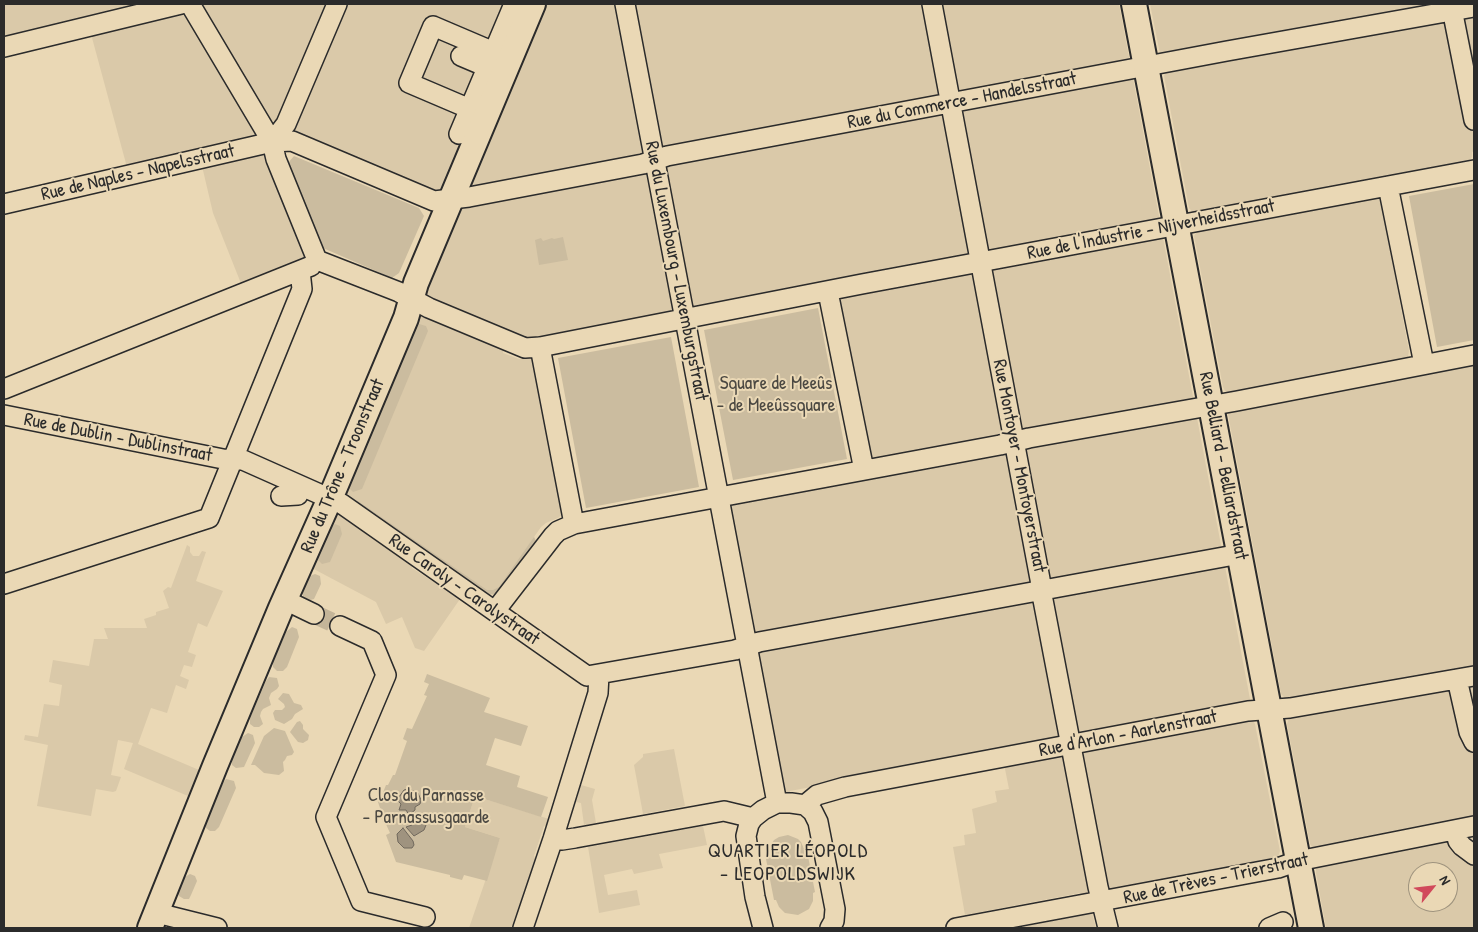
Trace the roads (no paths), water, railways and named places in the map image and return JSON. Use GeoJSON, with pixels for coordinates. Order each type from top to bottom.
{"type":"FeatureCollection","features":[{"type":"Feature","properties":{"kind":"main road","name":"Rue du Trône - Troonstraat"},"geometry":{"type":"LineString","coordinates":[[154,921],[215,766],[406,318],[416,283],[533,4]]}},
{"type":"Feature","properties":{"kind":"main road","name":"Rue Belliard - Belliardstraat"},"geometry":{"type":"LineString","coordinates":[[1134,4],[1311,928]]}},
{"type":"Feature","properties":{"kind":"street"},"geometry":{"type":"LineString","coordinates":[[4,47],[181,4]]}},
{"type":"Feature","properties":{"kind":"street"},"geometry":{"type":"LineString","coordinates":[[190,4],[272,142],[276,159],[317,260],[399,292],[412,300],[525,348],[540,347],[828,292],[864,470]]}},
{"type":"Feature","properties":{"kind":"street"},"geometry":{"type":"LineString","coordinates":[[272,142],[286,124],[337,4]]}},
{"type":"Feature","properties":{"kind":"street"},"geometry":{"type":"LineString","coordinates":[[459,134],[514,4]]}},
{"type":"Feature","properties":{"kind":"street","name":"Rue du Luxembourg - Luxemburgstraat"},"geometry":{"type":"LineString","coordinates":[[625,4],[777,803]]}},
{"type":"Feature","properties":{"kind":"street","name":"Rue Montoyer - Montoyerstraat"},"geometry":{"type":"LineString","coordinates":[[932,4],[949,103],[1071,745],[1108,928]]}},
{"type":"Feature","properties":{"kind":"street"},"geometry":{"type":"LineString","coordinates":[[1451,7],[1474,120]]}},
{"type":"Feature","properties":{"kind":"street","name":"Rue du Commerce - Handelsstraat"},"geometry":{"type":"LineString","coordinates":[[452,199],[656,160],[667,156],[1451,7],[1474,7]]}},
{"type":"Feature","properties":{"kind":"street"},"geometry":{"type":"LineString","coordinates":[[470,109],[408,84],[432,26],[490,59]]}},
{"type":"Feature","properties":{"kind":"street"},"geometry":{"type":"LineString","coordinates":[[461,56],[490,59]]}},
{"type":"Feature","properties":{"kind":"street","name":"Rue de Naples - Napelsstraat"},"geometry":{"type":"LineString","coordinates":[[4,204],[272,142],[292,141],[434,201],[452,199]]}},
{"type":"Feature","properties":{"kind":"street","name":"Rue de l'Industrie - Nijverheidsstraat"},"geometry":{"type":"LineString","coordinates":[[828,292],[1474,170]]}},
{"type":"Feature","properties":{"kind":"street"},"geometry":{"type":"LineString","coordinates":[[1388,186],[1424,364]]}},
{"type":"Feature","properties":{"kind":"street"},"geometry":{"type":"LineString","coordinates":[[4,389],[300,271],[317,260]]}},
{"type":"Feature","properties":{"kind":"street"},"geometry":{"type":"LineString","coordinates":[[4,584],[209,518],[302,289],[300,271]]}},
{"type":"Feature","properties":{"kind":"street"},"geometry":{"type":"LineString","coordinates":[[540,347],[574,524]]}},
{"type":"Feature","properties":{"kind":"street"},"geometry":{"type":"LineString","coordinates":[[495,611],[553,536],[558,531],[574,524],[1474,355]]}},
{"type":"Feature","properties":{"kind":"street","name":"Rue de Dublin - Dublinstraat"},"geometry":{"type":"LineString","coordinates":[[4,415],[232,460],[243,460],[330,499]]}},
{"type":"Feature","properties":{"kind":"street","name":"Rue Caroly - Carolystraat"},"geometry":{"type":"LineString","coordinates":[[330,499],[342,504],[584,675],[599,675]]}},
{"type":"Feature","properties":{"kind":"street"},"geometry":{"type":"LineString","coordinates":[[523,928],[553,839],[598,693],[599,675],[735,650],[758,642],[1240,554]]}},
{"type":"Feature","properties":{"kind":"street"},"geometry":{"type":"LineString","coordinates":[[285,600],[314,614]]}},
{"type":"Feature","properties":{"kind":"street"},"geometry":{"type":"LineString","coordinates":[[340,626],[372,641],[386,675],[326,817],[361,901],[425,918]]}},
{"type":"Feature","properties":{"kind":"street","name":"Rue d'Arlon - Aarlenstraat"},"geometry":{"type":"LineString","coordinates":[[805,805],[817,795],[845,786],[1248,711],[1295,708],[1466,678],[1469,732],[1474,742]]}},
{"type":"Feature","properties":{"kind":"street"},"geometry":{"type":"LineString","coordinates":[[763,928],[746,836],[749,824],[753,818],[777,803],[805,805],[813,812],[818,822],[836,910],[834,921],[830,928]]}},
{"type":"Feature","properties":{"kind":"street"},"geometry":{"type":"LineString","coordinates":[[553,839],[575,838],[724,811],[753,818]]}},
{"type":"Feature","properties":{"kind":"street","name":"Rue de Trèves - Trierstraat"},"geometry":{"type":"LineString","coordinates":[[956,928],[1278,868],[1298,861],[1474,826]]}},
{"type":"Feature","properties":{"kind":"street"},"geometry":{"type":"LineString","coordinates":[[1454,830],[1458,841],[1474,855]]}},
{"type":"Feature","properties":{"kind":"street"},"geometry":{"type":"LineString","coordinates":[[154,921],[217,928]]}},
{"type":"Feature","properties":{"kind":"tunnel"},"geometry":{"type":"LineString","coordinates":[[314,614],[340,626]]}},
{"type":"Feature","properties":{"kind":"district","name":"QUARTIER LÉOPOLD - LEOPOLDSWIJK"},"geometry":{"type":"Point","coordinates":[788,864]}},
{"type":"Feature","properties":{"kind":"park label","name":"Square de Meeûs - de Meeûssquare"},"geometry":{"type":"Point","coordinates":[776,395]}},
{"type":"Feature","properties":{"kind":"park label","name":"Clos du Parnasse - Parnassusgaarde"},"geometry":{"type":"Point","coordinates":[426,807]}}]}
